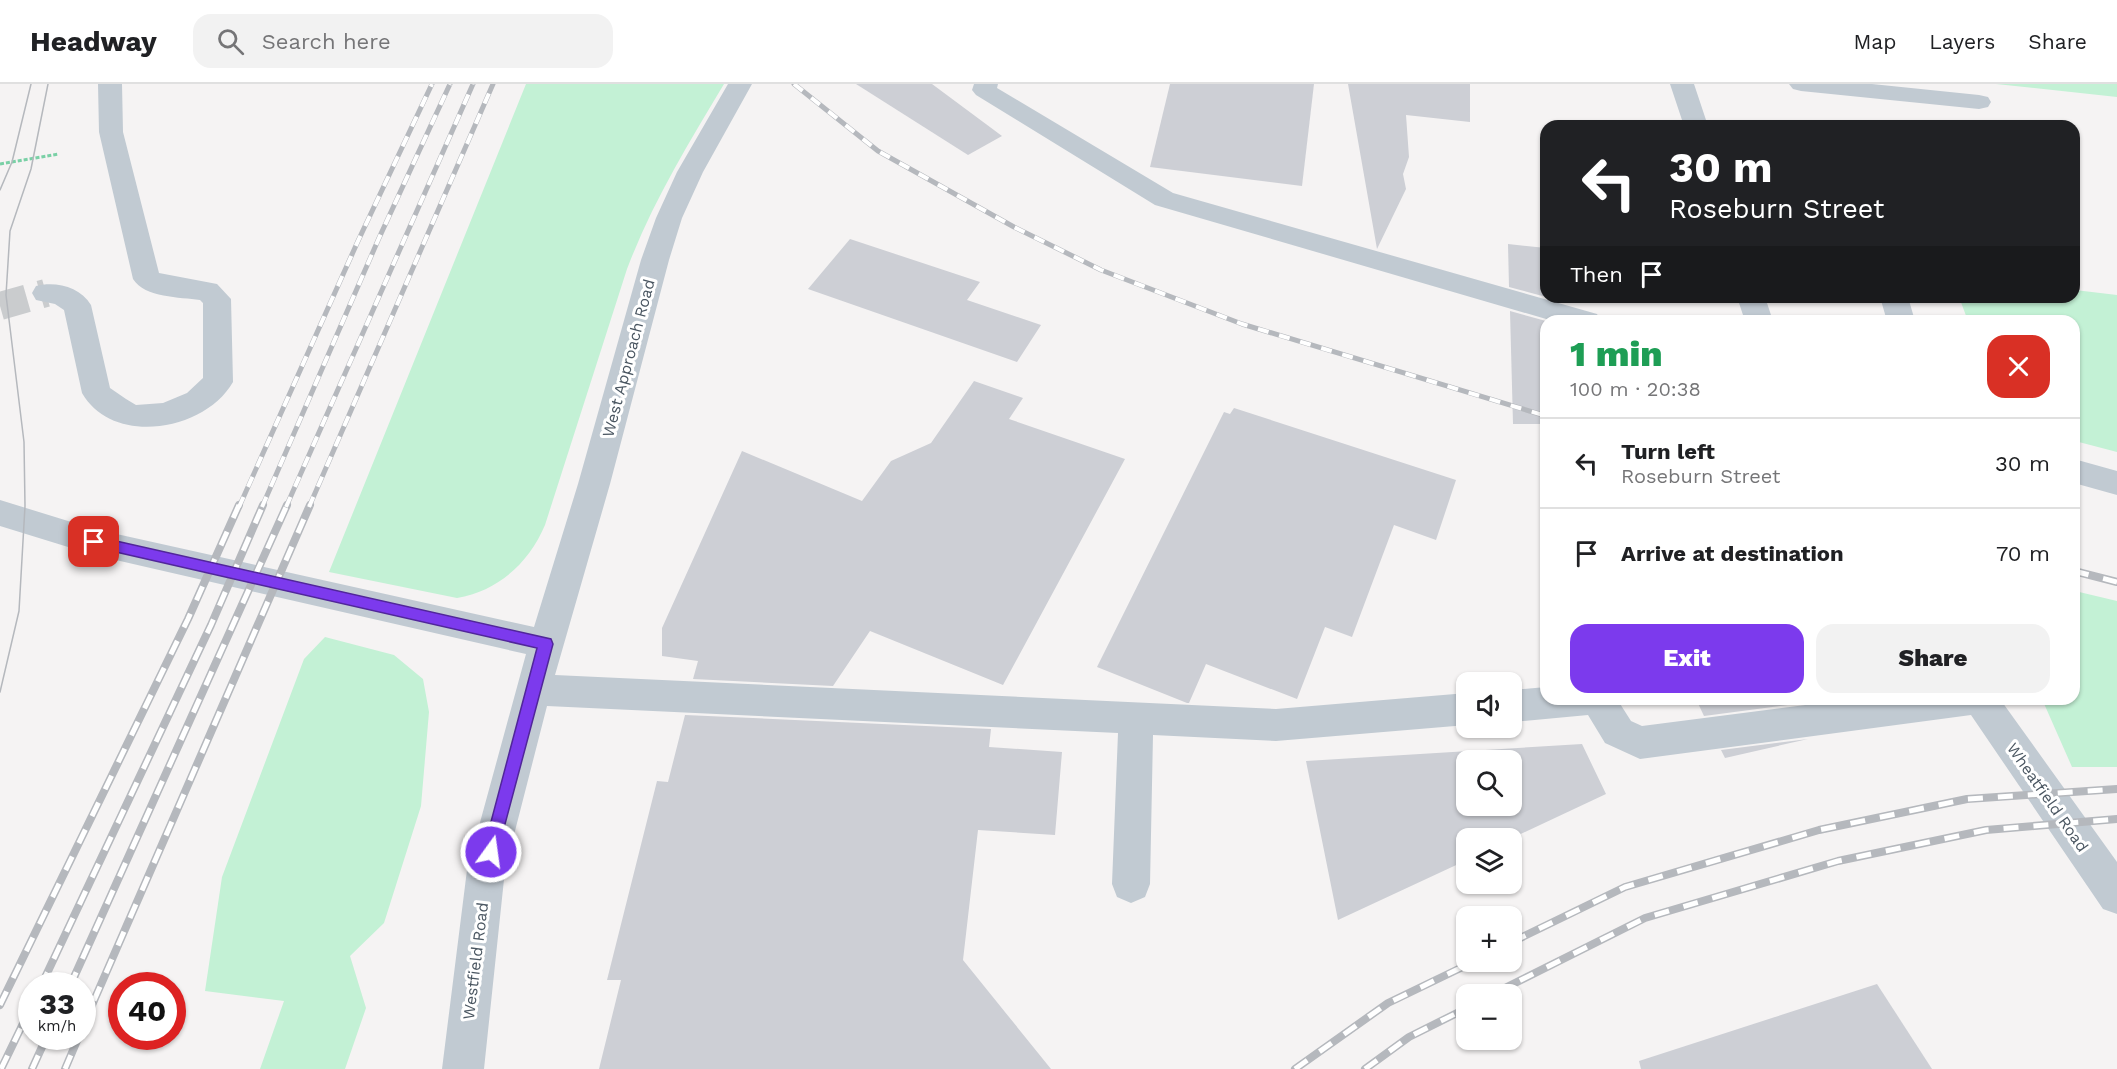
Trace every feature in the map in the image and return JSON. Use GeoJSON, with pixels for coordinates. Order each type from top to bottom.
{"type":"FeatureCollection","features":[{"type":"Feature","properties":{"kind":"street"},"geometry":{"type":"LineString","coordinates":[[46,293],[62,295],[77,305],[97,393],[115,407],[133,416],[166,414],[197,401],[218,382],[217,299],[207,291],[165,286],[147,279],[111,132],[110,84]]}},
{"type":"Feature","properties":{"kind":"street","name":"West Approach Road"},"geometry":{"type":"LineString","coordinates":[[546,644],[669,218],[710,133],[740,84]]}},
{"type":"Feature","properties":{"kind":"street"},"geometry":{"type":"LineString","coordinates":[[986,84],[984,90],[1164,199],[1566,315]]}},
{"type":"Feature","properties":{"kind":"street"},"geometry":{"type":"LineString","coordinates":[[1682,84],[1694,120]]}},
{"type":"Feature","properties":{"kind":"street"},"geometry":{"type":"LineString","coordinates":[[1802,84],[1979,102]]}},
{"type":"Feature","properties":{"kind":"street"},"geometry":{"type":"LineString","coordinates":[[2080,473],[2117,483]]}},
{"type":"Feature","properties":{"kind":"street"},"geometry":{"type":"LineString","coordinates":[[0,513],[94,542],[546,644]]}},
{"type":"Feature","properties":{"kind":"street","name":"Westfield Road"},"geometry":{"type":"LineString","coordinates":[[463,1069],[486,870],[546,644]]}},
{"type":"Feature","properties":{"kind":"street"},"geometry":{"type":"LineString","coordinates":[[534,690],[1276,725],[1456,710]]}},
{"type":"Feature","properties":{"kind":"street"},"geometry":{"type":"LineString","coordinates":[[1522,705],[1540,704]]}},
{"type":"Feature","properties":{"kind":"street"},"geometry":{"type":"LineString","coordinates":[[1602,705],[1618,732],[1640,743],[1928,705]]}},
{"type":"Feature","properties":{"kind":"street","name":"Wheatfield Road"},"geometry":{"type":"LineString","coordinates":[[1984,705],[2117,895]]}},
{"type":"Feature","properties":{"kind":"street"},"geometry":{"type":"LineString","coordinates":[[1131,884],[1136,718]]}},
{"type":"Feature","properties":{"kind":"path"},"geometry":{"type":"LineString","coordinates":[[0,164],[59,154]]}},
{"type":"Feature","properties":{"kind":"green space"},"geometry":{"type":"Polygon","coordinates":[[[526,84],[724,84],[671,174],[637,245],[627,269],[545,525],[521,563],[499,582],[486,589],[457,598],[329,572],[526,84]]]}},
{"type":"Feature","properties":{"kind":"green space"},"geometry":{"type":"Polygon","coordinates":[[[1996,84],[2117,84],[2117,97],[1996,84]]]}},
{"type":"Feature","properties":{"kind":"green space"},"geometry":{"type":"Polygon","coordinates":[[[2080,291],[2117,295],[2117,452],[2080,442],[2080,315],[1966,315],[1961,303],[2080,303],[2080,291]]]}},
{"type":"Feature","properties":{"kind":"green space"},"geometry":{"type":"Polygon","coordinates":[[[2080,592],[2117,601],[2117,767],[2072,767],[2045,705],[2080,705],[2080,592]]]}},
{"type":"Feature","properties":{"kind":"green space"},"geometry":{"type":"Polygon","coordinates":[[[325,637],[394,655],[423,679],[429,712],[421,806],[384,923],[350,956],[366,1008],[345,1069],[260,1069],[284,1001],[205,991],[222,877],[304,659],[325,637]]]}},
{"type":"Feature","properties":{"kind":"building"},"geometry":{"type":"Polygon","coordinates":[[[856,84],[932,84],[1002,136],[968,155],[856,84]]]}},
{"type":"Feature","properties":{"kind":"building"},"geometry":{"type":"Polygon","coordinates":[[[1170,84],[1314,84],[1302,186],[1150,167],[1170,84]]]}},
{"type":"Feature","properties":{"kind":"building"},"geometry":{"type":"Polygon","coordinates":[[[1348,84],[1470,84],[1470,122],[1406,115],[1409,157],[1403,174],[1406,189],[1377,249],[1348,84]]]}},
{"type":"Feature","properties":{"kind":"building"},"geometry":{"type":"Polygon","coordinates":[[[850,239],[980,282],[967,300],[1041,325],[1017,362],[808,289],[850,239]]]}},
{"type":"Feature","properties":{"kind":"building"},"geometry":{"type":"Polygon","coordinates":[[[1508,244],[1540,247],[1540,295],[1509,287],[1508,244]]]}},
{"type":"Feature","properties":{"kind":"building"},"geometry":{"type":"Polygon","coordinates":[[[1510,311],[1540,319],[1540,424],[1513,424],[1510,311]]]}},
{"type":"Feature","properties":{"kind":"building"},"geometry":{"type":"Polygon","coordinates":[[[974,381],[1023,398],[1009,419],[1125,459],[1003,685],[870,631],[833,686],[693,679],[698,661],[662,656],[662,628],[742,451],[862,501],[891,461],[931,443],[974,381]]]}},
{"type":"Feature","properties":{"kind":"building"},"geometry":{"type":"Polygon","coordinates":[[[1234,408],[1456,480],[1436,540],[1394,525],[1352,637],[1325,627],[1297,699],[1206,664],[1187,703],[1097,667],[1224,412],[1230,414],[1234,408]]]}},
{"type":"Feature","properties":{"kind":"building"},"geometry":{"type":"Polygon","coordinates":[[[1699,705],[1788,705],[1704,716],[1699,705]]]}},
{"type":"Feature","properties":{"kind":"building"},"geometry":{"type":"Polygon","coordinates":[[[685,715],[991,729],[989,747],[1062,752],[1055,835],[978,830],[963,960],[1051,1069],[599,1069],[621,980],[607,980],[657,781],[668,782],[685,715]]]}},
{"type":"Feature","properties":{"kind":"building"},"geometry":{"type":"Polygon","coordinates":[[[1808,739],[1725,758],[1721,750],[1808,739]]]}},
{"type":"Feature","properties":{"kind":"building"},"geometry":{"type":"Polygon","coordinates":[[[1582,744],[1606,794],[1522,833],[1522,828],[1456,828],[1456,865],[1338,920],[1306,761],[1456,752],[1456,816],[1522,816],[1522,750],[1485,750],[1582,744]]]}},
{"type":"Feature","properties":{"kind":"building"},"geometry":{"type":"Polygon","coordinates":[[[1877,984],[1932,1069],[1641,1069],[1639,1061],[1877,984]]]}},
{"type":"Feature","properties":{"kind":"tunnel"},"geometry":{"type":"LineString","coordinates":[[0,306],[46,293]]}},
{"type":"Feature","properties":{"kind":"tram line"},"geometry":{"type":"LineString","coordinates":[[0,190],[12,162],[31,84]]}},
{"type":"Feature","properties":{"kind":"tram line"},"geometry":{"type":"LineString","coordinates":[[0,692],[19,611],[25,506],[24,442],[6,295],[10,231],[31,169],[48,84]]}},
{"type":"Feature","properties":{"kind":"railway"},"geometry":{"type":"LineString","coordinates":[[239,507],[358,241],[432,84]]}},
{"type":"Feature","properties":{"kind":"railway"},"geometry":{"type":"LineString","coordinates":[[262,507],[379,238],[450,84]]}},
{"type":"Feature","properties":{"kind":"railway"},"geometry":{"type":"LineString","coordinates":[[286,507],[473,84]]}},
{"type":"Feature","properties":{"kind":"railway"},"geometry":{"type":"LineString","coordinates":[[309,507],[493,84]]}},
{"type":"Feature","properties":{"kind":"railway"},"geometry":{"type":"LineString","coordinates":[[794,84],[878,151],[1014,227],[1101,270],[1242,324],[1540,414]]}},
{"type":"Feature","properties":{"kind":"railway"},"geometry":{"type":"LineString","coordinates":[[0,1005],[188,619],[239,505]]}},
{"type":"Feature","properties":{"kind":"railway"},"geometry":{"type":"LineString","coordinates":[[48,972],[211,625],[263,505]]}},
{"type":"Feature","properties":{"kind":"railway"},"geometry":{"type":"LineString","coordinates":[[76,972],[287,505]]}},
{"type":"Feature","properties":{"kind":"railway"},"geometry":{"type":"LineString","coordinates":[[96,996],[310,505]]}},
{"type":"Feature","properties":{"kind":"railway"},"geometry":{"type":"LineString","coordinates":[[2080,573],[2117,582]]}},
{"type":"Feature","properties":{"kind":"railway"},"geometry":{"type":"LineString","coordinates":[[1522,937],[1625,887],[1819,830],[1967,799],[2117,789]]}},
{"type":"Feature","properties":{"kind":"railway"},"geometry":{"type":"LineString","coordinates":[[1513,984],[1645,918],[1838,861],[1986,830],[2117,819]]}},
{"type":"Feature","properties":{"kind":"railway"},"geometry":{"type":"LineString","coordinates":[[1295,1069],[1388,1003],[1456,970]]}},
{"type":"Feature","properties":{"kind":"railway"},"geometry":{"type":"LineString","coordinates":[[1365,1069],[1409,1037],[1456,1014]]}},
{"type":"Feature","properties":{"kind":"railway"},"geometry":{"type":"LineString","coordinates":[[1,1069],[18,1034]]}},
{"type":"Feature","properties":{"kind":"railway"},"geometry":{"type":"LineString","coordinates":[[32,1069],[41,1050]]}},
{"type":"Feature","properties":{"kind":"railway"},"geometry":{"type":"LineString","coordinates":[[65,1069],[73,1050]]}},
{"type":"Feature","properties":{"kind":"route"},"geometry":{"type":"LineString","coordinates":[[94,542],[546,644],[491,852]]}}]}
